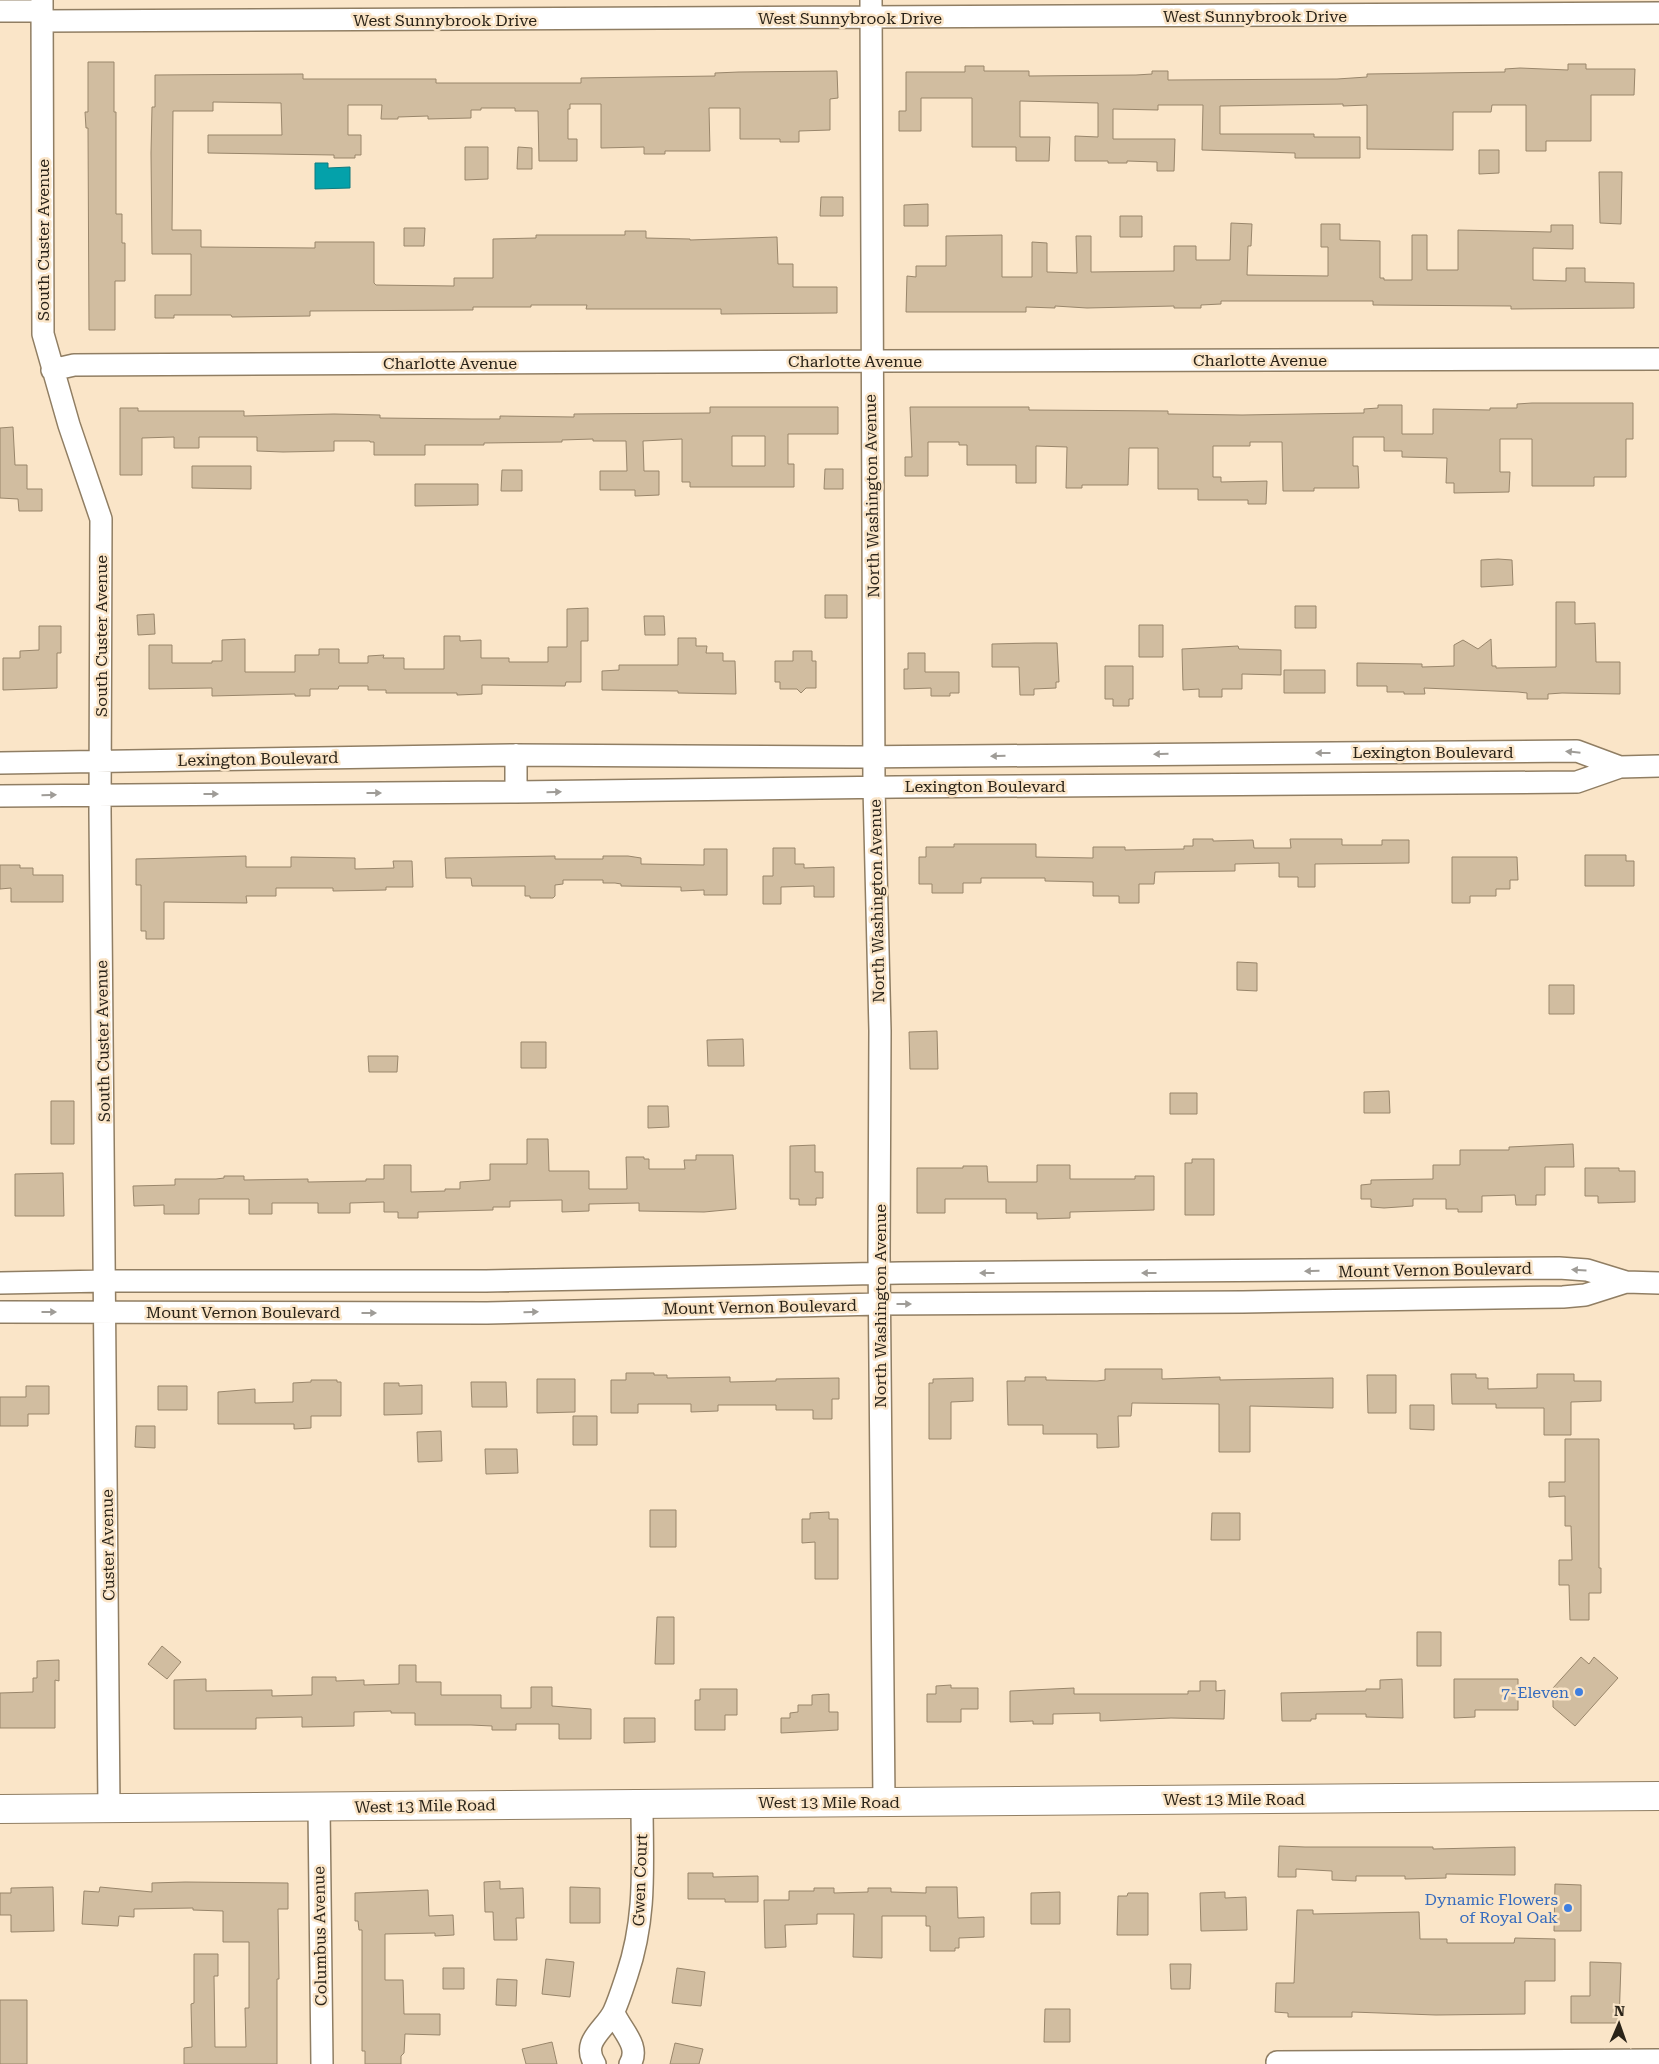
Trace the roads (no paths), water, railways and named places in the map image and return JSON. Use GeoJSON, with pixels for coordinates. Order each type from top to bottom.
{"type":"FeatureCollection","features":[{"type":"Feature","properties":{"kind":"main road","name":"West 13 Mile Road"},"geometry":{"type":"LineString","coordinates":[[0,1809],[1659,1796]]}},
{"type":"Feature","properties":{"kind":"street","name":"West Sunnybrook Drive"},"geometry":{"type":"LineString","coordinates":[[0,11],[871,9],[1659,14]]}},
{"type":"Feature","properties":{"kind":"street","name":"North Washington Avenue"},"geometry":{"type":"LineString","coordinates":[[871,9],[874,787],[880,1031],[879,1304],[884,1802]]}},
{"type":"Feature","properties":{"kind":"street","name":"South Custer Avenue"},"geometry":{"type":"LineString","coordinates":[[41,11],[43,334],[52,370],[101,519],[100,795],[106,1281]]}},
{"type":"Feature","properties":{"kind":"street","name":"Charlotte Avenue"},"geometry":{"type":"LineString","coordinates":[[52,370],[84,365],[1659,359]]}},
{"type":"Feature","properties":{"kind":"street","name":"Lexington Boulevard"},"geometry":{"type":"LineString","coordinates":[[0,763],[516,755],[874,757],[1577,751],[1620,766],[1659,766]]}},
{"type":"Feature","properties":{"kind":"street"},"geometry":{"type":"LineString","coordinates":[[1244,753],[1244,784]]}},
{"type":"Feature","properties":{"kind":"street"},"geometry":{"type":"LineString","coordinates":[[516,755],[516,792]]}},
{"type":"Feature","properties":{"kind":"street","name":"Lexington Boulevard"},"geometry":{"type":"LineString","coordinates":[[0,796],[1577,782],[1620,766]]}},
{"type":"Feature","properties":{"kind":"street","name":"Mount Vernon Boulevard"},"geometry":{"type":"LineString","coordinates":[[0,1283],[106,1281],[486,1281],[879,1274],[1559,1268],[1587,1270],[1626,1282],[1659,1283]]}},
{"type":"Feature","properties":{"kind":"street"},"geometry":{"type":"LineString","coordinates":[[1242,1272],[1243,1302]]}},
{"type":"Feature","properties":{"kind":"street","name":"Custer Avenue"},"geometry":{"type":"LineString","coordinates":[[106,1281],[109,1809]]}},
{"type":"Feature","properties":{"kind":"street"},"geometry":{"type":"LineString","coordinates":[[486,1281],[487,1313]]}},
{"type":"Feature","properties":{"kind":"street","name":"Mount Vernon Boulevard"},"geometry":{"type":"LineString","coordinates":[[0,1312],[487,1313],[879,1304],[1243,1302],[1563,1297],[1585,1295],[1626,1282]]}},
{"type":"Feature","properties":{"kind":"street","name":"Gwen Court"},"geometry":{"type":"LineString","coordinates":[[595,2064],[590,2052],[591,2042],[614,2013],[634,1956],[641,1920],[642,1804]]}},
{"type":"Feature","properties":{"kind":"street","name":"Columbus Avenue"},"geometry":{"type":"LineString","coordinates":[[319,1807],[322,2064]]}},
{"type":"Feature","properties":{"kind":"street"},"geometry":{"type":"LineString","coordinates":[[614,2013],[618,2023],[633,2046],[635,2054],[630,2064]]}},
{"type":"Feature","properties":{"kind":"street"},"geometry":{"type":"LineString","coordinates":[[1277,2062],[1659,2060]]}},
{"type":"Feature","properties":{"kind":"water"},"geometry":{"type":"Polygon","coordinates":[[[315,163],[328,163],[328,168],[350,167],[350,188],[315,189],[315,163]]]}},
{"type":"Feature","properties":{"kind":"place","name":"7-Eleven"},"geometry":{"type":"Point","coordinates":[1579,1692]}},
{"type":"Feature","properties":{"kind":"place","name":"Dynamic Flowers of Royal Oak"},"geometry":{"type":"Point","coordinates":[1568,1908]}}]}
